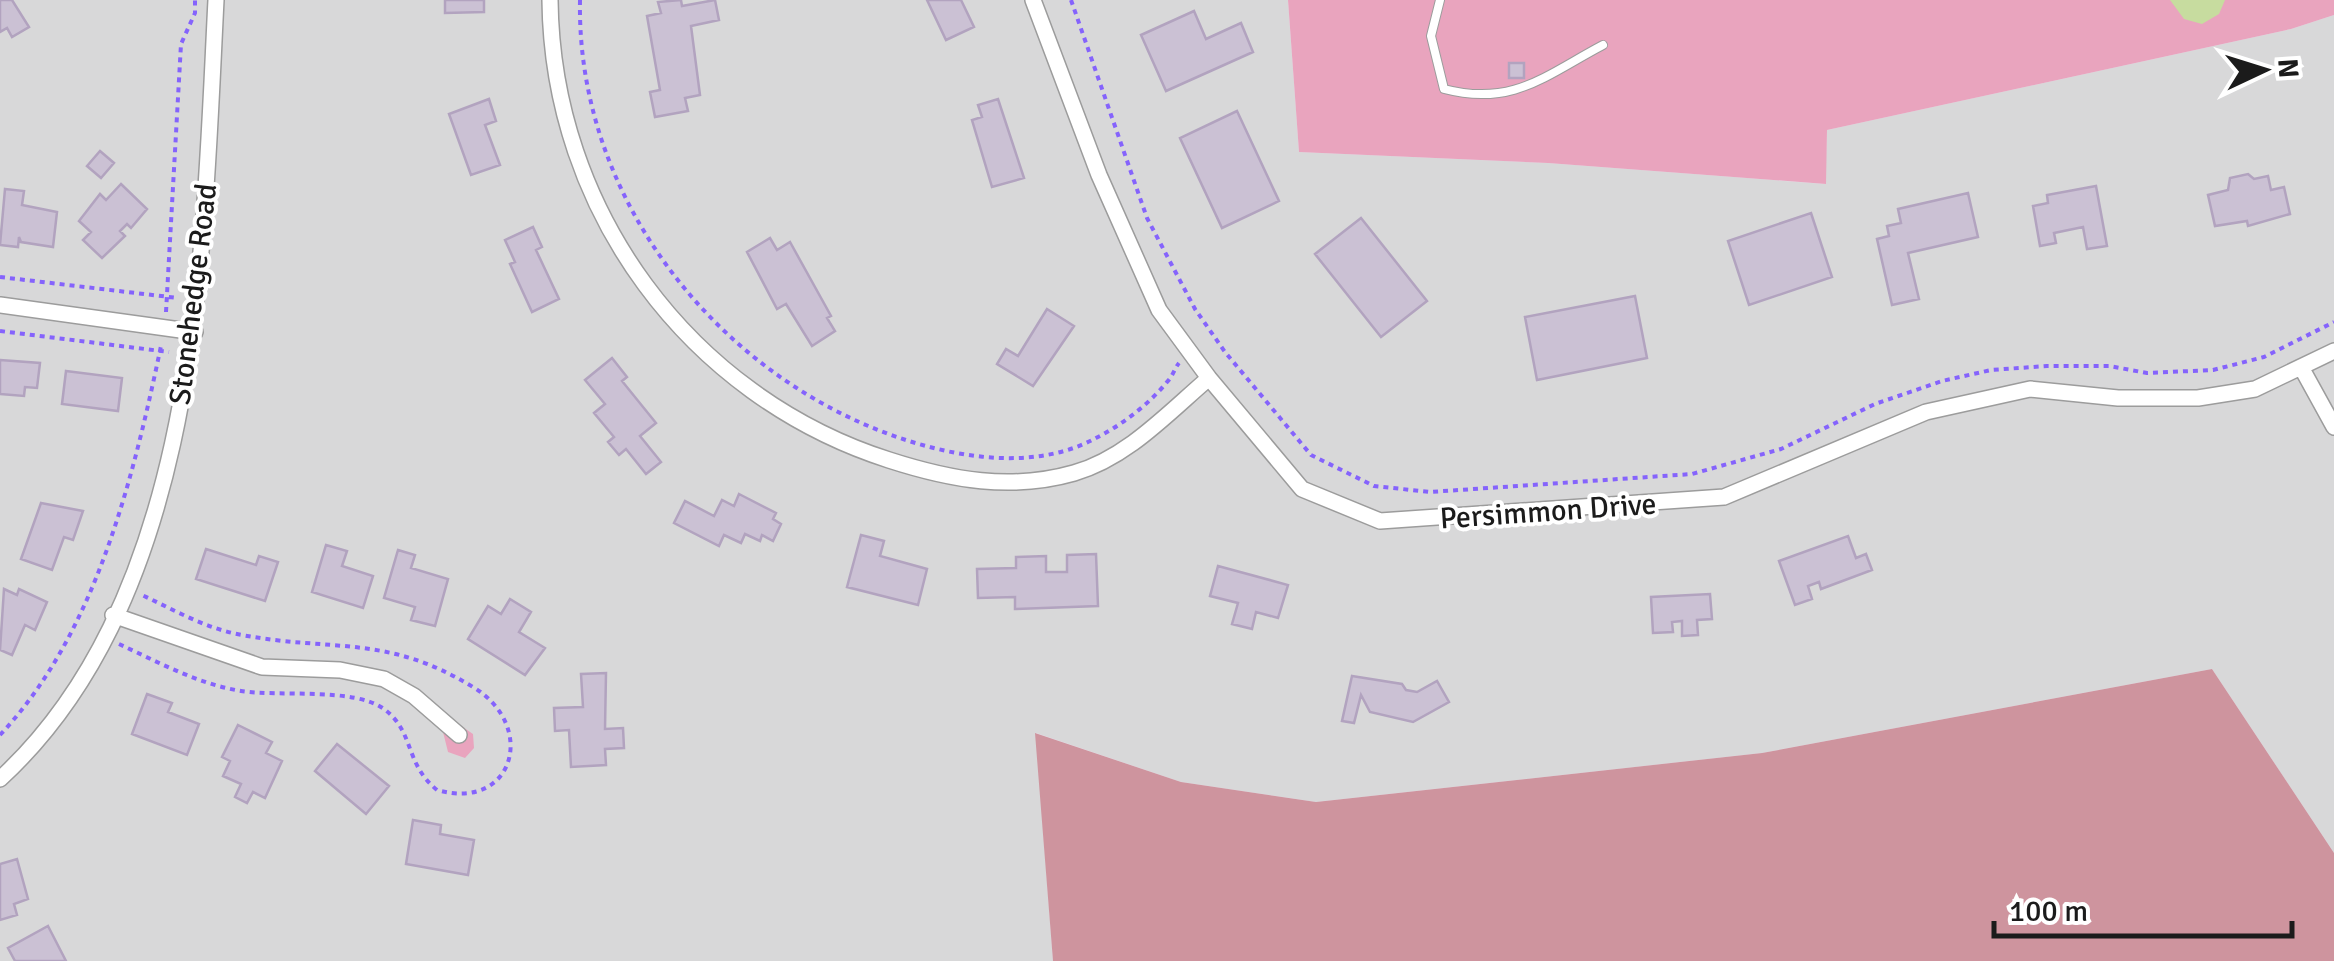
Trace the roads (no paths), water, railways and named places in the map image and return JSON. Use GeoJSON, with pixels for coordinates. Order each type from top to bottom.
{"type":"FeatureCollection","features":[{"type":"Feature","properties":{"kind":"street","name":"Stonehedge Road"},"geometry":{"type":"LineString","coordinates":[[0,779],[34,748],[77,690],[113,615],[161,488],[194,332],[216,0]]}},
{"type":"Feature","properties":{"kind":"street"},"geometry":{"type":"LineString","coordinates":[[550,0],[556,86],[576,160],[602,220],[646,289],[692,344],[755,393],[808,426],[858,450],[911,467],[965,480],[1021,484],[1078,472],[1134,444],[1209,378]]}},
{"type":"Feature","properties":{"kind":"street","name":"Persimmon Drive"},"geometry":{"type":"LineString","coordinates":[[1033,0],[1099,176],[1159,310],[1209,378],[1302,489],[1380,521],[1724,498],[1910,416],[2030,389],[2118,398],[2198,398],[2255,389],[2334,351]]}},
{"type":"Feature","properties":{"kind":"street"},"geometry":{"type":"LineString","coordinates":[[0,305],[194,332]]}},
{"type":"Feature","properties":{"kind":"street"},"geometry":{"type":"LineString","coordinates":[[2300,367],[2334,428]]}},
{"type":"Feature","properties":{"kind":"street"},"geometry":{"type":"LineString","coordinates":[[113,615],[183,644],[262,667],[340,670],[384,678],[414,696],[459,736]]}},
{"type":"Feature","properties":{"kind":"lane"},"geometry":{"type":"LineString","coordinates":[[1440,0],[1430,36],[1444,88],[1457,92],[1504,94],[1523,90],[1603,45]]}}]}
